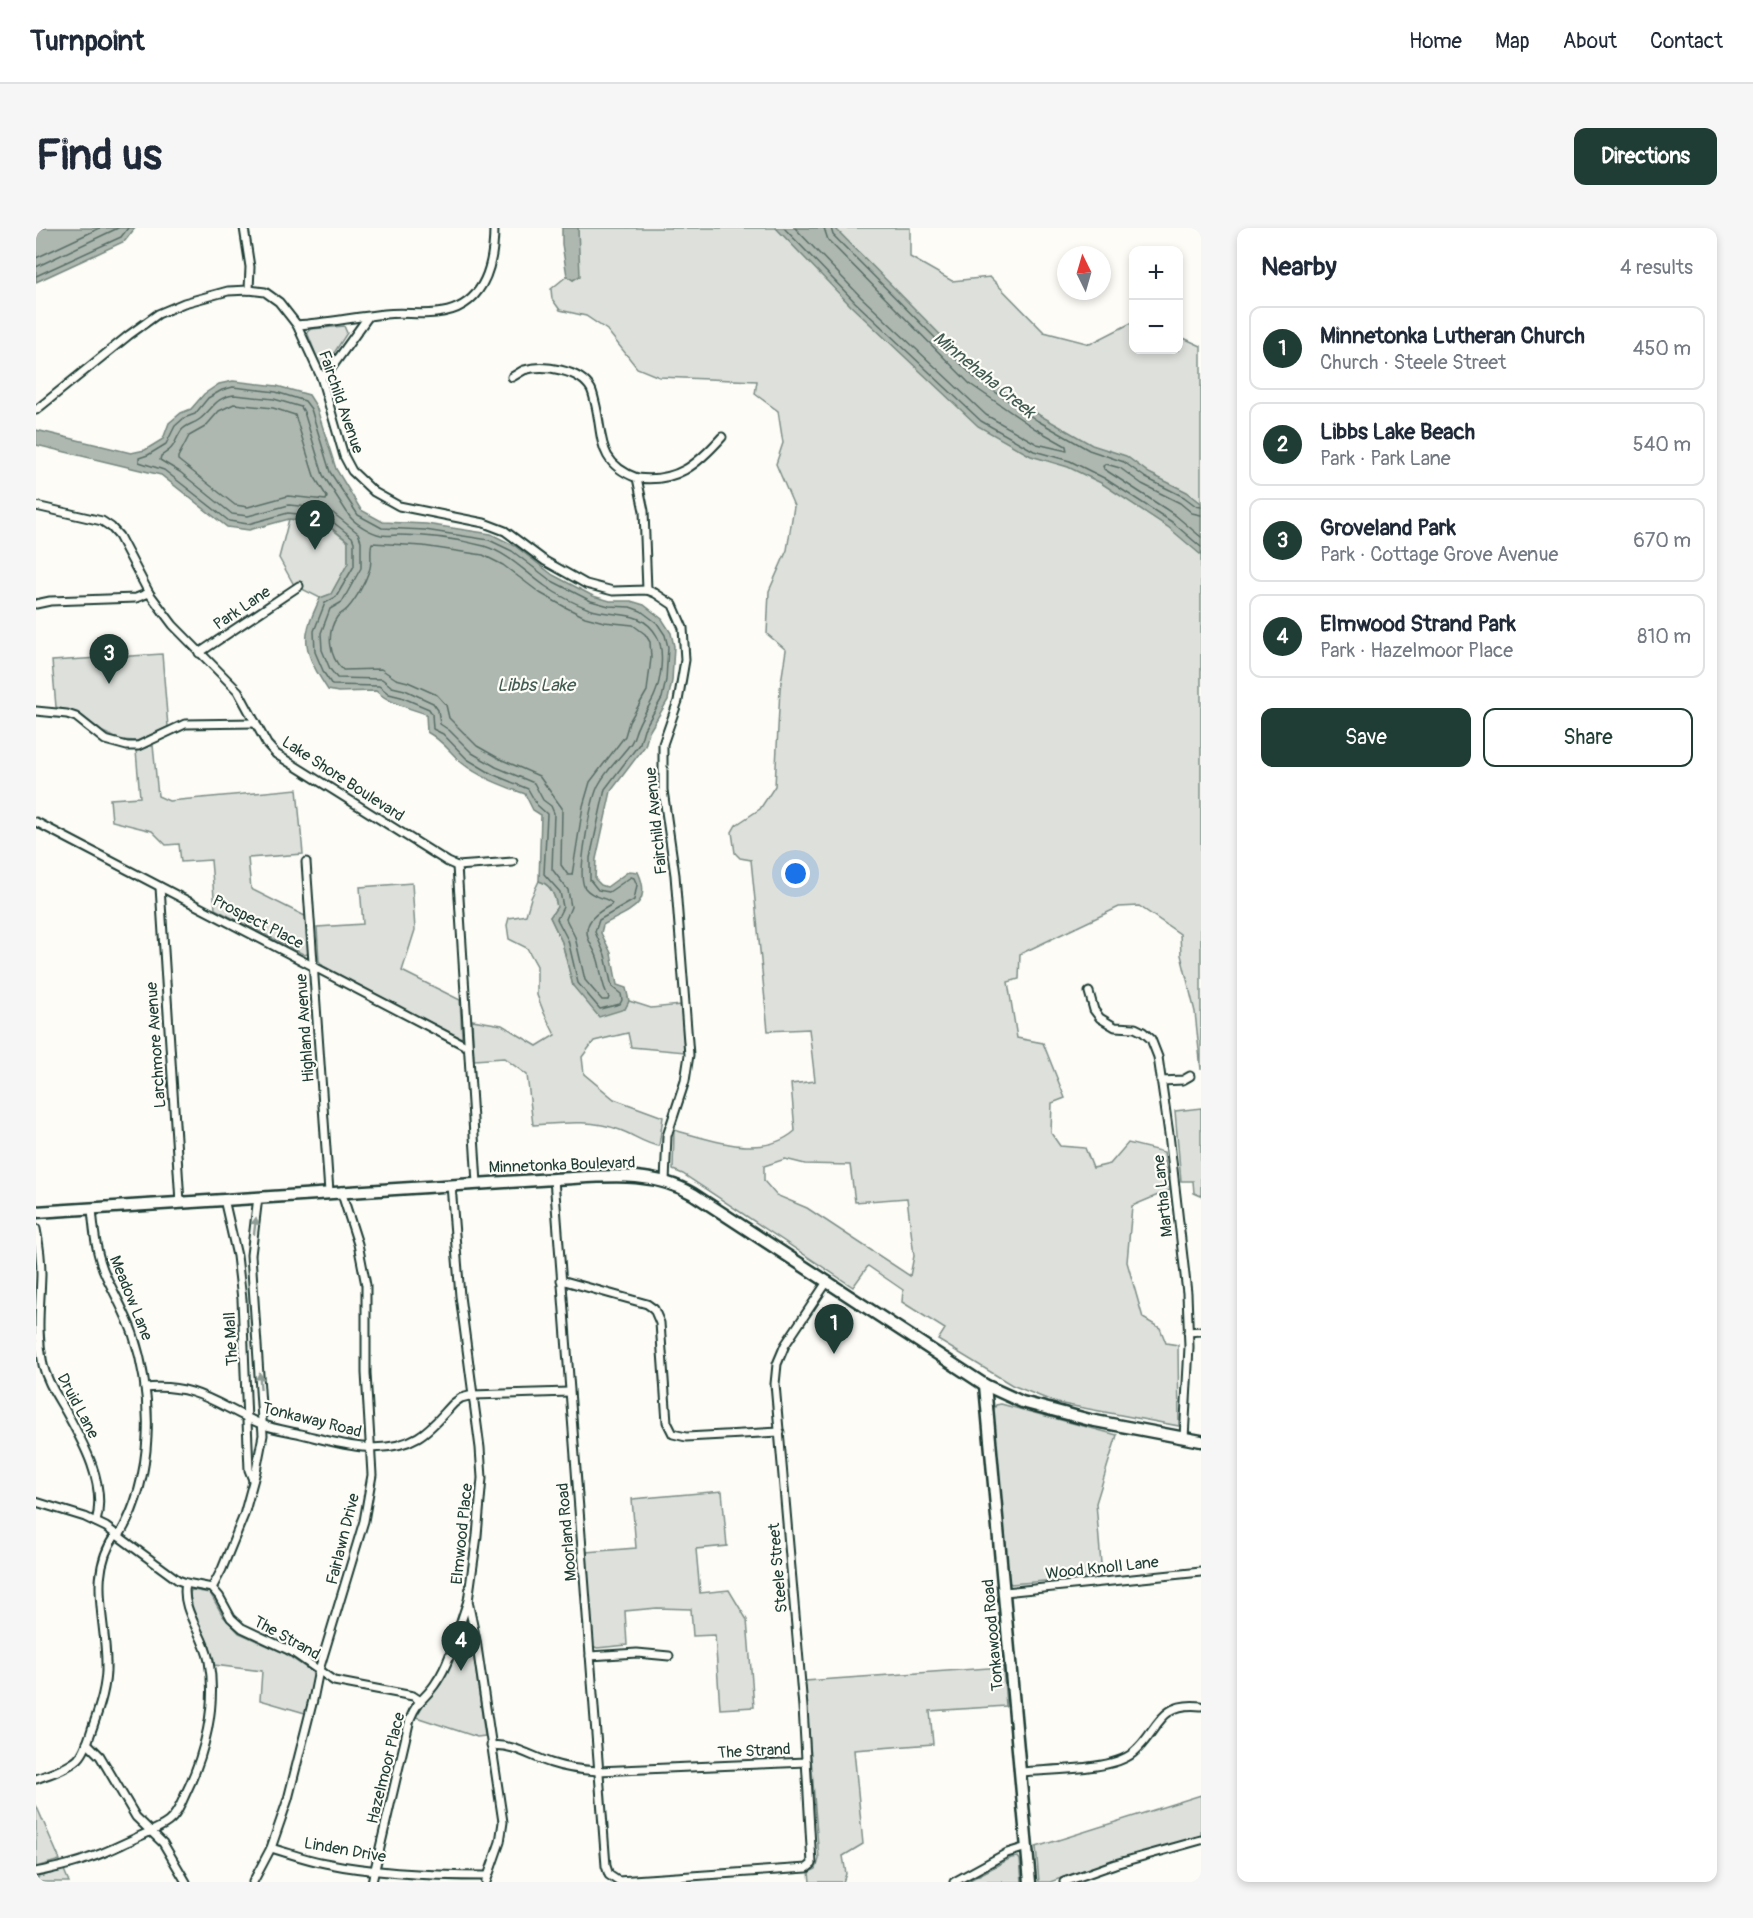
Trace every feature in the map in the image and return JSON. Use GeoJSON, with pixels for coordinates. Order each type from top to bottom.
{"type":"FeatureCollection","features":[{"type":"Feature","properties":{"kind":"main road","name":"Minnetonka Boulevard"},"geometry":{"type":"LineString","coordinates":[[36,1212],[554,1179],[639,1176],[665,1181],[693,1194],[985,1385],[1022,1402],[1079,1417],[1201,1442]]}},
{"type":"Feature","properties":{"kind":"main road","name":"Tonkawood Road"},"geometry":{"type":"LineString","coordinates":[[985,1385],[1030,1882]]}},
{"type":"Feature","properties":{"kind":"street"},"geometry":{"type":"LineString","coordinates":[[36,410],[158,314],[212,295],[249,290],[250,267],[244,228]]}},
{"type":"Feature","properties":{"kind":"street"},"geometry":{"type":"LineString","coordinates":[[297,325],[386,314],[436,314],[450,311],[476,296],[483,285],[494,249],[494,228]]}},
{"type":"Feature","properties":{"kind":"street","name":"Fairchild Avenue"},"geometry":{"type":"LineString","coordinates":[[249,290],[265,292],[273,296],[297,325],[321,377],[344,456],[352,471],[374,492],[399,506],[484,523],[505,531],[551,565],[586,584],[614,591],[647,591],[664,598],[673,605],[683,628],[685,660],[680,693],[663,744],[662,765],[663,790],[675,875],[689,1055],[685,1081],[667,1136],[665,1181]]}},
{"type":"Feature","properties":{"kind":"street"},"geometry":{"type":"LineString","coordinates":[[321,377],[330,370],[368,317]]}},
{"type":"Feature","properties":{"kind":"street"},"geometry":{"type":"LineString","coordinates":[[512,377],[525,370],[555,368],[581,377],[592,390],[598,412],[600,440],[605,452],[613,463],[628,475],[637,478],[660,478],[684,471],[706,455],[722,437]]}},
{"type":"Feature","properties":{"kind":"street"},"geometry":{"type":"LineString","coordinates":[[637,478],[644,511],[647,591]]}},
{"type":"Feature","properties":{"kind":"street","name":"Lake Shore Boulevard"},"geometry":{"type":"LineString","coordinates":[[36,506],[102,521],[111,527],[149,593],[173,625],[238,691],[267,744],[276,754],[457,866]]}},
{"type":"Feature","properties":{"kind":"street","name":"Park Lane"},"geometry":{"type":"LineString","coordinates":[[200,653],[299,586]]}},
{"type":"Feature","properties":{"kind":"street"},"geometry":{"type":"LineString","coordinates":[[36,604],[50,601],[136,598],[149,593]]}},
{"type":"Feature","properties":{"kind":"street"},"geometry":{"type":"LineString","coordinates":[[36,711],[76,717],[105,740],[127,746],[138,746],[185,724],[256,723]]}},
{"type":"Feature","properties":{"kind":"street","name":"Prospect Place"},"geometry":{"type":"LineString","coordinates":[[36,822],[468,1047]]}},
{"type":"Feature","properties":{"kind":"street","name":"Highland Avenue"},"geometry":{"type":"LineString","coordinates":[[306,862],[329,1192]]}},
{"type":"Feature","properties":{"kind":"street"},"geometry":{"type":"LineString","coordinates":[[477,1183],[457,866],[513,862]]}},
{"type":"Feature","properties":{"kind":"street","name":"Larchmore Avenue"},"geometry":{"type":"LineString","coordinates":[[160,887],[180,1202]]}},
{"type":"Feature","properties":{"kind":"street","name":"Martha Lane"},"geometry":{"type":"LineString","coordinates":[[1089,992],[1094,1010],[1100,1018],[1115,1027],[1135,1028],[1151,1039],[1156,1047],[1186,1287],[1189,1347],[1184,1438]]}},
{"type":"Feature","properties":{"kind":"street"},"geometry":{"type":"LineString","coordinates":[[1161,1081],[1183,1080],[1190,1076]]}},
{"type":"Feature","properties":{"kind":"street","name":"Moorland Road"},"geometry":{"type":"LineString","coordinates":[[554,1179],[606,1866],[609,1875],[614,1879]]}},
{"type":"Feature","properties":{"kind":"street","name":"Elmwood Place"},"geometry":{"type":"LineString","coordinates":[[451,1185],[460,1296],[482,1478],[468,1601],[476,1640],[503,1829],[487,1879]]}},
{"type":"Feature","properties":{"kind":"street","name":"Fairlawn Drive"},"geometry":{"type":"LineString","coordinates":[[253,1882],[272,1848],[297,1765],[319,1670],[364,1521],[372,1475],[366,1373],[366,1285],[358,1244],[341,1191]]}},
{"type":"Feature","properties":{"kind":"street","name":"The Mall"},"geometry":{"type":"LineString","coordinates":[[212,1588],[236,1537],[262,1444],[263,1425],[251,1255],[258,1197]]}},
{"type":"Feature","properties":{"kind":"street","name":"The Mall"},"geometry":{"type":"LineString","coordinates":[[224,1199],[237,1256],[242,1299],[249,1470],[253,1480]]}},
{"type":"Feature","properties":{"kind":"street","name":"Meadow Lane"},"geometry":{"type":"LineString","coordinates":[[92,1209],[100,1260],[133,1334],[145,1388],[147,1432],[142,1470],[132,1507],[117,1535]]}},
{"type":"Feature","properties":{"kind":"street","name":"Druid Lane"},"geometry":{"type":"LineString","coordinates":[[36,1229],[41,1274],[36,1328],[40,1352],[48,1379],[87,1452],[99,1496],[99,1512],[96,1522]]}},
{"type":"Feature","properties":{"kind":"street"},"geometry":{"type":"LineString","coordinates":[[561,1280],[640,1301],[654,1309],[660,1323],[667,1422],[673,1434],[686,1437],[780,1432]]}},
{"type":"Feature","properties":{"kind":"street","name":"Steele Street"},"geometry":{"type":"LineString","coordinates":[[614,1879],[633,1880],[810,1866],[813,1859],[775,1384],[777,1364],[785,1345],[827,1282]]}},
{"type":"Feature","properties":{"kind":"street"},"geometry":{"type":"LineString","coordinates":[[1188,1332],[1201,1331]]}},
{"type":"Feature","properties":{"kind":"street","name":"Tonkaway Road"},"geometry":{"type":"LineString","coordinates":[[145,1388],[193,1391],[263,1425],[352,1446],[370,1447],[397,1445],[417,1437],[454,1403],[473,1395],[569,1392]]}},
{"type":"Feature","properties":{"kind":"street"},"geometry":{"type":"LineString","coordinates":[[36,1502],[96,1522],[171,1575],[186,1583],[212,1588]]}},
{"type":"Feature","properties":{"kind":"street"},"geometry":{"type":"LineString","coordinates":[[36,1779],[77,1760],[84,1753],[103,1693],[106,1674],[99,1587],[100,1568],[103,1556],[117,1535]]}},
{"type":"Feature","properties":{"kind":"street","name":"Wood Knoll Lane"},"geometry":{"type":"LineString","coordinates":[[1005,1592],[1201,1572]]}},
{"type":"Feature","properties":{"kind":"street"},"geometry":{"type":"LineString","coordinates":[[36,1872],[88,1859],[151,1832],[170,1820],[179,1808],[200,1761],[208,1727],[210,1674],[203,1641],[186,1604],[184,1592],[186,1583]]}},
{"type":"Feature","properties":{"kind":"street","name":"The Strand"},"geometry":{"type":"LineString","coordinates":[[212,1588],[231,1618],[242,1628],[291,1651],[334,1681],[413,1696],[419,1700]]}},
{"type":"Feature","properties":{"kind":"street","name":"Hazelmoor Place"},"geometry":{"type":"LineString","coordinates":[[372,1882],[410,1719],[419,1700],[430,1691],[441,1674],[468,1601]]}},
{"type":"Feature","properties":{"kind":"street"},"geometry":{"type":"LineString","coordinates":[[590,1656],[637,1653],[669,1656]]}},
{"type":"Feature","properties":{"kind":"street"},"geometry":{"type":"LineString","coordinates":[[1021,1772],[1115,1762],[1134,1752],[1163,1716],[1184,1706],[1201,1706]]}},
{"type":"Feature","properties":{"kind":"street"},"geometry":{"type":"LineString","coordinates":[[87,1743],[100,1756],[136,1817],[163,1843],[186,1882]]}},
{"type":"Feature","properties":{"kind":"street","name":"The Strand"},"geometry":{"type":"LineString","coordinates":[[491,1746],[502,1745],[550,1763],[598,1771],[806,1762]]}},
{"type":"Feature","properties":{"kind":"street"},"geometry":{"type":"LineString","coordinates":[[1064,1882],[1115,1864],[1201,1840]]}},
{"type":"Feature","properties":{"kind":"street"},"geometry":{"type":"LineString","coordinates":[[954,1882],[1007,1853],[1027,1847]]}},
{"type":"Feature","properties":{"kind":"street","name":"Linden Drive"},"geometry":{"type":"LineString","coordinates":[[272,1848],[324,1863],[416,1875],[487,1879]]}},
{"type":"Feature","properties":{"kind":"shaded area"},"geometry":{"type":"Polygon","coordinates":[[[578,228],[910,228],[910,257],[952,281],[990,277],[1044,332],[1090,344],[1129,324],[1129,354],[1183,354],[1183,338],[1201,346],[1201,1070],[1195,1012],[1181,955],[1180,934],[1139,906],[1119,907],[1020,954],[1019,979],[1008,982],[1017,1038],[1043,1043],[1065,1098],[1052,1103],[1051,1133],[1060,1146],[1085,1148],[1093,1168],[1110,1164],[1128,1143],[1164,1152],[1170,1190],[1132,1206],[1127,1262],[1143,1318],[1160,1328],[1166,1343],[1178,1345],[1179,1426],[1057,1403],[1012,1385],[938,1340],[945,1329],[902,1302],[903,1290],[868,1266],[853,1287],[683,1174],[673,1170],[674,1130],[736,1145],[752,1146],[782,1140],[795,1131],[791,1084],[815,1081],[809,1029],[768,1031],[751,860],[740,858],[735,853],[732,832],[736,825],[760,809],[775,786],[780,689],[786,650],[767,634],[769,591],[787,550],[794,506],[776,464],[783,443],[778,411],[755,394],[757,381],[659,377],[637,368],[607,330],[586,316],[560,310],[552,299],[551,289],[567,276],[573,280],[578,228]],[[785,1159],[764,1166],[764,1181],[776,1195],[807,1208],[910,1276],[914,1256],[907,1198],[855,1202],[850,1165],[805,1164],[785,1159]]]}},
{"type":"Feature","properties":{"kind":"shaded area"},"geometry":{"type":"Polygon","coordinates":[[[344,326],[347,333],[327,364],[320,365],[307,332],[311,329],[344,326]]]}},
{"type":"Feature","properties":{"kind":"shaded area"},"geometry":{"type":"Polygon","coordinates":[[[289,519],[326,524],[348,542],[348,563],[331,594],[320,598],[294,585],[279,558],[289,519]]]}},
{"type":"Feature","properties":{"kind":"shaded area"},"geometry":{"type":"Polygon","coordinates":[[[162,654],[168,727],[137,741],[120,740],[103,732],[80,714],[56,707],[52,661],[162,654]]]}},
{"type":"Feature","properties":{"kind":"shaded area"},"geometry":{"type":"Polygon","coordinates":[[[153,745],[158,796],[169,801],[297,789],[303,854],[248,858],[251,889],[307,917],[309,953],[305,955],[215,909],[211,860],[181,862],[179,844],[166,845],[152,831],[112,821],[110,799],[140,797],[136,751],[153,745]]]}},
{"type":"Feature","properties":{"kind":"shaded area"},"geometry":{"type":"Polygon","coordinates":[[[539,881],[549,887],[555,898],[557,907],[550,917],[562,942],[573,986],[625,1009],[629,1001],[651,1008],[681,1005],[685,1052],[631,1047],[628,1033],[594,1041],[582,1057],[584,1074],[614,1099],[663,1117],[659,1146],[599,1124],[533,1125],[527,1075],[504,1058],[474,1060],[472,1020],[502,1025],[537,1046],[555,1035],[537,995],[537,966],[527,948],[509,939],[507,925],[509,918],[526,915],[539,881]]]}},
{"type":"Feature","properties":{"kind":"shaded area"},"geometry":{"type":"Polygon","coordinates":[[[412,883],[415,930],[402,971],[460,1000],[462,1037],[460,1038],[323,966],[319,961],[317,927],[363,924],[360,887],[412,883]]]}},
{"type":"Feature","properties":{"kind":"shaded area"},"geometry":{"type":"Polygon","coordinates":[[[1201,1108],[1201,1196],[1194,1193],[1193,1181],[1181,1181],[1175,1111],[1201,1108]]]}},
{"type":"Feature","properties":{"kind":"shaded area"},"geometry":{"type":"Polygon","coordinates":[[[1001,1404],[1117,1435],[1096,1503],[1102,1576],[1011,1584],[1008,1581],[993,1411],[996,1405],[1001,1404]]]}},
{"type":"Feature","properties":{"kind":"shaded area"},"geometry":{"type":"Polygon","coordinates":[[[722,1491],[727,1546],[696,1549],[700,1593],[729,1590],[747,1620],[754,1707],[720,1709],[715,1635],[693,1636],[691,1609],[657,1608],[625,1611],[627,1645],[597,1648],[593,1646],[586,1552],[636,1548],[632,1499],[722,1491]]]}},
{"type":"Feature","properties":{"kind":"shaded area"},"geometry":{"type":"Polygon","coordinates":[[[192,1590],[210,1593],[223,1616],[239,1633],[284,1653],[312,1672],[314,1677],[305,1713],[260,1700],[262,1671],[214,1665],[210,1647],[191,1607],[190,1592],[192,1590]]]}},
{"type":"Feature","properties":{"kind":"shaded area"},"geometry":{"type":"Polygon","coordinates":[[[466,1615],[468,1615],[485,1736],[477,1737],[416,1717],[426,1700],[441,1684],[466,1615]]]}},
{"type":"Feature","properties":{"kind":"shaded area"},"geometry":{"type":"Polygon","coordinates":[[[1003,1667],[1006,1706],[930,1711],[933,1744],[854,1750],[863,1844],[843,1856],[846,1874],[843,1882],[810,1882],[809,1872],[816,1869],[819,1859],[805,1681],[1003,1667]]]}},
{"type":"Feature","properties":{"kind":"shaded area"},"geometry":{"type":"Polygon","coordinates":[[[1201,1795],[1201,1837],[1090,1868],[1050,1882],[1039,1882],[1036,1847],[1201,1795]]]}},
{"type":"Feature","properties":{"kind":"shaded area"},"geometry":{"type":"Polygon","coordinates":[[[36,1805],[60,1860],[36,1867],[36,1805]]]}},
{"type":"Feature","properties":{"kind":"shaded area"},"geometry":{"type":"Polygon","coordinates":[[[1018,1857],[1022,1882],[966,1882],[1011,1858],[1018,1857]]]}},
{"type":"Feature","properties":{"kind":"shaded area"},"geometry":{"type":"Polygon","coordinates":[[[64,1870],[69,1882],[38,1882],[37,1880],[38,1877],[64,1870]]]}},
{"type":"Feature","properties":{"kind":"water"},"geometry":{"type":"Polygon","coordinates":[[[36,228],[135,228],[125,241],[36,282],[36,228]]]}},
{"type":"Feature","properties":{"kind":"water"},"geometry":{"type":"Polygon","coordinates":[[[562,228],[578,228],[580,276],[573,280],[567,276],[562,228]]]}},
{"type":"Feature","properties":{"kind":"water"},"geometry":{"type":"Polygon","coordinates":[[[776,228],[835,228],[979,374],[1041,416],[1092,445],[1126,456],[1149,473],[1187,492],[1201,503],[1201,555],[1168,527],[1101,483],[1068,467],[1031,456],[978,426],[851,306],[776,228]]]}},
{"type":"Feature","properties":{"kind":"water","name":"Libbs Lake"},"geometry":{"type":"Polygon","coordinates":[[[233,381],[277,386],[309,395],[316,406],[336,469],[361,510],[383,522],[426,524],[491,534],[515,546],[553,575],[593,596],[610,601],[631,601],[644,605],[662,619],[671,633],[674,646],[672,681],[668,700],[649,732],[645,746],[611,791],[596,859],[595,879],[601,885],[607,887],[629,871],[638,872],[642,883],[643,893],[636,906],[603,925],[601,933],[611,953],[617,985],[626,988],[629,1001],[625,1009],[599,1017],[573,986],[562,942],[550,917],[557,907],[555,898],[549,887],[539,881],[541,815],[533,810],[525,794],[484,777],[462,763],[427,732],[426,714],[393,702],[376,691],[328,690],[319,676],[307,645],[308,629],[320,598],[331,594],[348,563],[348,541],[326,524],[307,521],[289,519],[249,530],[227,527],[161,475],[36,445],[36,430],[131,453],[145,450],[163,439],[169,423],[181,413],[191,409],[204,394],[219,384],[233,381]]]}},
{"type":"Feature","properties":{"kind":"place","name":"Libbs Lake Beach"},"geometry":{"type":"Point","coordinates":[315,550]}},
{"type":"Feature","properties":{"kind":"place","name":"Groveland Park"},"geometry":{"type":"Point","coordinates":[109,684]}},
{"type":"Feature","properties":{"kind":"place","name":"Minnetonka Lutheran Church"},"geometry":{"type":"Point","coordinates":[834,1354]}},
{"type":"Feature","properties":{"kind":"place","name":"Elmwood Strand Park"},"geometry":{"type":"Point","coordinates":[461,1671]}},
{"type":"Feature","properties":{"kind":"water label","name":"Minnehaha Creek"},"geometry":{"type":"Point","coordinates":[984,375]}}]}
